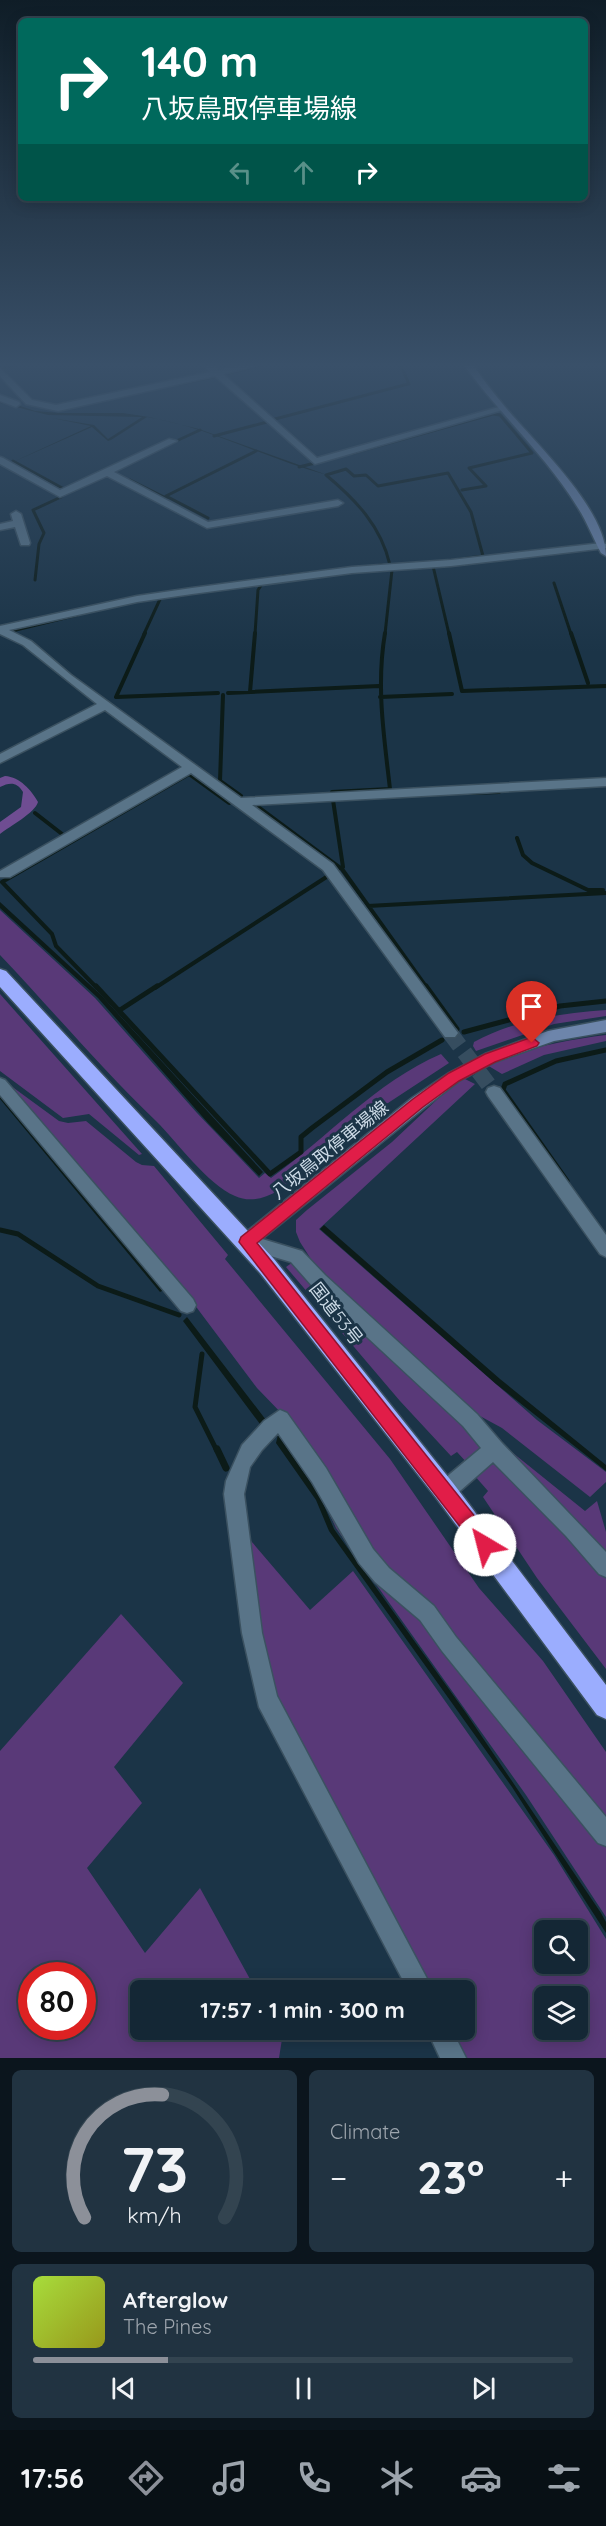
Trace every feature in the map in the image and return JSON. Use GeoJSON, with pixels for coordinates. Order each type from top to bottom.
{"type":"FeatureCollection","features":[{"type":"Feature","properties":{"kind":"highway","name":"国道53号"},"geometry":{"type":"LineString","coordinates":[[0,976],[246,1242],[445,1491],[606,1706]]}},
{"type":"Feature","properties":{"kind":"main road"},"geometry":{"type":"LineString","coordinates":[[546,460],[584,509],[604,550]]}},
{"type":"Feature","properties":{"kind":"main road","name":"八坂鳥取停車場線"},"geometry":{"type":"LineString","coordinates":[[246,1242],[418,1103],[454,1077],[490,1058],[553,1035],[606,1026]]}},
{"type":"Feature","properties":{"kind":"street"},"geometry":{"type":"LineString","coordinates":[[0,460],[60,494],[132,460]]}},
{"type":"Feature","properties":{"kind":"street"},"geometry":{"type":"LineString","coordinates":[[107,472],[207,525],[339,503]]}},
{"type":"Feature","properties":{"kind":"street"},"geometry":{"type":"LineString","coordinates":[[0,527],[17,519],[25,543]]}},
{"type":"Feature","properties":{"kind":"street"},"geometry":{"type":"LineString","coordinates":[[0,629],[137,599],[352,570],[604,550]]}},
{"type":"Feature","properties":{"kind":"street"},"geometry":{"type":"LineString","coordinates":[[0,629],[27,643],[67,676],[190,768],[328,867],[450,1033]]}},
{"type":"Feature","properties":{"kind":"street"},"geometry":{"type":"LineString","coordinates":[[0,759],[106,704]]}},
{"type":"Feature","properties":{"kind":"street"},"geometry":{"type":"LineString","coordinates":[[5,874],[190,768]]}},
{"type":"Feature","properties":{"kind":"street"},"geometry":{"type":"LineString","coordinates":[[238,802],[606,782]]}},
{"type":"Feature","properties":{"kind":"street"},"geometry":{"type":"LineString","coordinates":[[0,1084],[187,1305]]}},
{"type":"Feature","properties":{"kind":"street"},"geometry":{"type":"LineString","coordinates":[[494,1092],[606,1248]]}},
{"type":"Feature","properties":{"kind":"street"},"geometry":{"type":"LineString","coordinates":[[246,1242],[297,1256],[319,1281],[470,1420],[494,1449],[573,1529],[606,1567]]}},
{"type":"Feature","properties":{"kind":"street"},"geometry":{"type":"LineString","coordinates":[[416,1980],[267,1699],[252,1633],[234,1494],[236,1473],[246,1454],[280,1419],[319,1475],[366,1556],[391,1583],[427,1613],[449,1644],[606,1835]]}},
{"type":"Feature","properties":{"kind":"street"},"geometry":{"type":"LineString","coordinates":[[445,1491],[494,1449]]}},
{"type":"Feature","properties":{"kind":"street"},"geometry":{"type":"LineString","coordinates":[[444,2040],[453,2058]]}},
{"type":"Feature","properties":{"kind":"shaded area"},"geometry":{"type":"Polygon","coordinates":[[[279,460],[327,475],[304,468],[279,460]]]}},
{"type":"Feature","properties":{"kind":"shaded area"},"geometry":{"type":"Polygon","coordinates":[[[5,776],[25,785],[38,802],[27,815],[0,834],[0,822],[21,807],[23,792],[13,784],[0,787],[0,778],[5,776]]]}},
{"type":"Feature","properties":{"kind":"shaded area"},"geometry":{"type":"Polygon","coordinates":[[[0,902],[100,994],[263,1172],[259,1176],[208,1123],[98,998],[0,908],[0,902]]]}},
{"type":"Feature","properties":{"kind":"shaded area"},"geometry":{"type":"Polygon","coordinates":[[[0,910],[95,998],[197,1113],[259,1178],[265,1173],[271,1178],[373,1095],[417,1066],[441,1054],[449,1063],[388,1103],[278,1191],[257,1199],[235,1196],[204,1173],[0,955],[0,910]]]}},
{"type":"Feature","properties":{"kind":"shaded area"},"geometry":{"type":"Polygon","coordinates":[[[0,994],[142,1154],[139,1155],[89,1114],[63,1118],[0,1071],[0,994]]]}},
{"type":"Feature","properties":{"kind":"shaded area"},"geometry":{"type":"Polygon","coordinates":[[[606,1010],[606,1016],[554,1024],[476,1051],[473,1046],[474,1042],[489,1034],[521,1023],[572,1013],[606,1010]]]}},
{"type":"Feature","properties":{"kind":"shaded area"},"geometry":{"type":"Polygon","coordinates":[[[606,1035],[606,1041],[544,1055],[502,1074],[487,1065],[545,1046],[606,1035]]]}},
{"type":"Feature","properties":{"kind":"shaded area"},"geometry":{"type":"Polygon","coordinates":[[[461,1077],[475,1084],[319,1229],[537,1420],[606,1472],[606,1482],[590,1497],[502,1428],[467,1409],[323,1278],[296,1232],[296,1220],[392,1142],[461,1077]]]}},
{"type":"Feature","properties":{"kind":"shaded area"},"geometry":{"type":"Polygon","coordinates":[[[7,1083],[59,1121],[68,1123],[86,1121],[136,1162],[154,1166],[228,1255],[225,1259],[390,1459],[479,1588],[543,1661],[606,1752],[606,1828],[391,1579],[285,1417],[257,1388],[197,1308],[7,1083]]]}},
{"type":"Feature","properties":{"kind":"shaded area"},"geometry":{"type":"Polygon","coordinates":[[[0,1089],[166,1289],[160,1292],[0,1099],[0,1089]]]}},
{"type":"Feature","properties":{"kind":"shaded area"},"geometry":{"type":"Polygon","coordinates":[[[324,1225],[500,1379],[606,1465],[606,1471],[496,1384],[320,1229],[324,1225]]]}},
{"type":"Feature","properties":{"kind":"shaded area"},"geometry":{"type":"Polygon","coordinates":[[[293,1262],[458,1416],[485,1448],[469,1465],[457,1452],[451,1456],[400,1401],[286,1267],[293,1262]]]}},
{"type":"Feature","properties":{"kind":"shaded area"},"geometry":{"type":"Polygon","coordinates":[[[187,1317],[266,1420],[260,1424],[183,1321],[187,1317]]]}},
{"type":"Feature","properties":{"kind":"shaded area"},"geometry":{"type":"Polygon","coordinates":[[[278,1435],[320,1496],[334,1529],[466,1713],[601,1913],[606,1922],[606,1933],[512,1787],[329,1531],[316,1500],[276,1443],[278,1435]]]}},
{"type":"Feature","properties":{"kind":"shaded area"},"geometry":{"type":"Polygon","coordinates":[[[508,1449],[585,1511],[597,1501],[606,1532],[606,1554],[586,1529],[547,1494],[508,1449]]]}},
{"type":"Feature","properties":{"kind":"shaded area"},"geometry":{"type":"Polygon","coordinates":[[[490,1457],[606,1576],[606,1669],[537,1578],[483,1497],[488,1491],[474,1475],[490,1457]]]}},
{"type":"Feature","properties":{"kind":"shaded area"},"geometry":{"type":"Polygon","coordinates":[[[319,1491],[409,1607],[606,1846],[606,1917],[526,1795],[336,1528],[319,1491]]]}},
{"type":"Feature","properties":{"kind":"shaded area"},"geometry":{"type":"Polygon","coordinates":[[[246,1535],[310,1610],[353,1571],[554,1855],[606,1939],[606,2058],[462,2058],[453,2040],[475,2040],[475,1980],[425,1980],[404,1935],[272,1691],[254,1607],[246,1535]]]}},
{"type":"Feature","properties":{"kind":"shaded area"},"geometry":{"type":"Polygon","coordinates":[[[121,1614],[183,1683],[114,1767],[142,1803],[87,1868],[145,1953],[200,1888],[251,1980],[130,1980],[130,2040],[282,2040],[279,2058],[0,2058],[0,1751],[121,1614]]]}},
{"type":"Feature","properties":{"kind":"waterway"},"geometry":{"type":"LineString","coordinates":[[208,518],[166,496],[238,460]]}},
{"type":"Feature","properties":{"kind":"waterway"},"geometry":{"type":"LineString","coordinates":[[462,490],[486,486],[469,468],[502,460]]}},
{"type":"Feature","properties":{"kind":"waterway"},"geometry":{"type":"LineString","coordinates":[[13,461],[64,489]]}},
{"type":"Feature","properties":{"kind":"waterway"},"geometry":{"type":"LineString","coordinates":[[299,467],[319,462]]}},
{"type":"Feature","properties":{"kind":"waterway"},"geometry":{"type":"LineString","coordinates":[[390,565],[374,526],[357,504],[326,475],[346,469],[354,476],[366,475],[378,486],[448,473],[471,512],[483,556],[447,561]]}},
{"type":"Feature","properties":{"kind":"waterway"},"geometry":{"type":"LineString","coordinates":[[130,480],[166,498]]}},
{"type":"Feature","properties":{"kind":"waterway"},"geometry":{"type":"LineString","coordinates":[[35,580],[39,544],[44,533],[33,510],[61,497],[55,494]]}},
{"type":"Feature","properties":{"kind":"waterway"},"geometry":{"type":"LineString","coordinates":[[283,576],[382,565]]}},
{"type":"Feature","properties":{"kind":"waterway"},"geometry":{"type":"LineString","coordinates":[[433,566],[449,634]]}},
{"type":"Feature","properties":{"kind":"waterway"},"geometry":{"type":"LineString","coordinates":[[385,634],[392,570]]}},
{"type":"Feature","properties":{"kind":"waterway"},"geometry":{"type":"LineString","coordinates":[[554,583],[571,634]]}},
{"type":"Feature","properties":{"kind":"waterway"},"geometry":{"type":"LineString","coordinates":[[255,634],[258,590],[262,584]]}},
{"type":"Feature","properties":{"kind":"waterway"},"geometry":{"type":"LineString","coordinates":[[144,634],[161,597]]}},
{"type":"Feature","properties":{"kind":"waterway"},"geometry":{"type":"LineString","coordinates":[[12,631],[77,615]]}},
{"type":"Feature","properties":{"kind":"waterway"},"geometry":{"type":"LineString","coordinates":[[145,633],[116,697],[218,693]]}},
{"type":"Feature","properties":{"kind":"waterway"},"geometry":{"type":"LineString","coordinates":[[250,692],[255,633]]}},
{"type":"Feature","properties":{"kind":"waterway"},"geometry":{"type":"LineString","coordinates":[[381,697],[382,653],[385,633]]}},
{"type":"Feature","properties":{"kind":"waterway"},"geometry":{"type":"LineString","coordinates":[[449,633],[462,691],[606,686]]}},
{"type":"Feature","properties":{"kind":"waterway"},"geometry":{"type":"LineString","coordinates":[[571,633],[588,683]]}},
{"type":"Feature","properties":{"kind":"waterway"},"geometry":{"type":"LineString","coordinates":[[250,692],[379,686]]}},
{"type":"Feature","properties":{"kind":"waterway"},"geometry":{"type":"LineString","coordinates":[[228,693],[250,692]]}},
{"type":"Feature","properties":{"kind":"waterway"},"geometry":{"type":"LineString","coordinates":[[381,697],[452,694]]}},
{"type":"Feature","properties":{"kind":"waterway"},"geometry":{"type":"LineString","coordinates":[[223,695],[220,781],[241,796]]}},
{"type":"Feature","properties":{"kind":"waterway"},"geometry":{"type":"LineString","coordinates":[[332,792],[390,789],[381,697]]}},
{"type":"Feature","properties":{"kind":"waterway"},"geometry":{"type":"LineString","coordinates":[[97,988],[56,946],[52,934],[2,882],[189,774],[229,803]]}},
{"type":"Feature","properties":{"kind":"waterway"},"geometry":{"type":"LineString","coordinates":[[469,793],[499,792]]}},
{"type":"Feature","properties":{"kind":"waterway"},"geometry":{"type":"LineString","coordinates":[[338,799],[333,800],[343,867],[340,868]]}},
{"type":"Feature","properties":{"kind":"waterway"},"geometry":{"type":"LineString","coordinates":[[257,806],[340,868]]}},
{"type":"Feature","properties":{"kind":"waterway"},"geometry":{"type":"LineString","coordinates":[[35,813],[62,834]]}},
{"type":"Feature","properties":{"kind":"waterway"},"geometry":{"type":"LineString","coordinates":[[517,838],[523,855],[532,863],[588,890],[603,890]]}},
{"type":"Feature","properties":{"kind":"waterway"},"geometry":{"type":"LineString","coordinates":[[340,868],[368,906]]}},
{"type":"Feature","properties":{"kind":"waterway"},"geometry":{"type":"LineString","coordinates":[[155,988],[328,876]]}},
{"type":"Feature","properties":{"kind":"waterway"},"geometry":{"type":"LineString","coordinates":[[368,906],[606,893]]}},
{"type":"Feature","properties":{"kind":"waterway"},"geometry":{"type":"LineString","coordinates":[[368,906],[427,988]]}},
{"type":"Feature","properties":{"kind":"waterway"},"geometry":{"type":"LineString","coordinates":[[96,986],[270,1174],[301,1152],[301,1137],[312,1128],[387,1072],[442,1040]]}},
{"type":"Feature","properties":{"kind":"waterway"},"geometry":{"type":"LineString","coordinates":[[120,1010],[157,986]]}},
{"type":"Feature","properties":{"kind":"waterway"},"geometry":{"type":"LineString","coordinates":[[426,986],[457,1029]]}},
{"type":"Feature","properties":{"kind":"waterway"},"geometry":{"type":"LineString","coordinates":[[464,1032],[560,1006],[606,1001]]}},
{"type":"Feature","properties":{"kind":"waterway"},"geometry":{"type":"LineString","coordinates":[[567,1181],[503,1090],[505,1084],[556,1061],[606,1050]]}},
{"type":"Feature","properties":{"kind":"waterway"},"geometry":{"type":"LineString","coordinates":[[0,1230],[18,1234],[98,1286],[179,1315]]}},
{"type":"Feature","properties":{"kind":"waterway"},"geometry":{"type":"LineString","coordinates":[[202,1354],[195,1407],[217,1451]]}},
{"type":"Feature","properties":{"kind":"waterway"},"geometry":{"type":"LineString","coordinates":[[217,1449],[226,1468]]}},
{"type":"Feature","properties":{"kind":"tunnel"},"geometry":{"type":"LineString","coordinates":[[450,1033],[494,1092]]}},
{"type":"Feature","properties":{"kind":"route"},"geometry":{"type":"LineString","coordinates":[[485,1545],[445,1491],[246,1242],[331,1176],[376,1136],[454,1077],[490,1058],[532,1043]]}}]}
